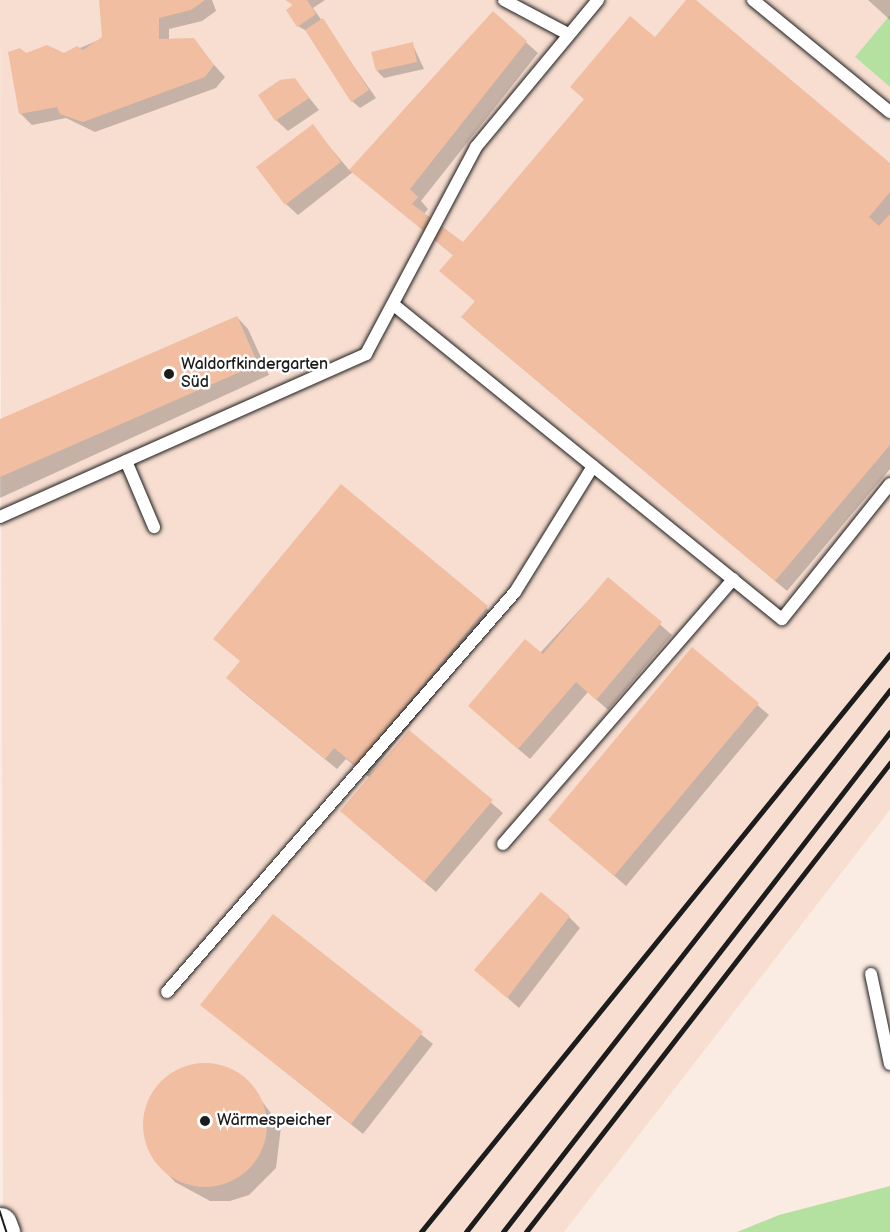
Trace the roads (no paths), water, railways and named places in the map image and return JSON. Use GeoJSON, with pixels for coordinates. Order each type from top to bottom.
{"type":"FeatureCollection","features":[{"type":"Feature","properties":{"kind":"main road"},"geometry":{"type":"LineString","coordinates":[[0,1224],[3,1232]]}},
{"type":"Feature","properties":{"kind":"lane"},"geometry":{"type":"LineString","coordinates":[[504,0],[568,34]]}},
{"type":"Feature","properties":{"kind":"lane"},"geometry":{"type":"LineString","coordinates":[[0,518],[366,354],[476,147],[598,0]]}},
{"type":"Feature","properties":{"kind":"lane"},"geometry":{"type":"LineString","coordinates":[[753,0],[890,112]]}},
{"type":"Feature","properties":{"kind":"lane"},"geometry":{"type":"LineString","coordinates":[[394,305],[782,619],[890,484]]}},
{"type":"Feature","properties":{"kind":"lane"},"geometry":{"type":"LineString","coordinates":[[126,461],[154,527]]}},
{"type":"Feature","properties":{"kind":"lane"},"geometry":{"type":"LineString","coordinates":[[167,992],[515,592],[593,466]]}},
{"type":"Feature","properties":{"kind":"lane"},"geometry":{"type":"LineString","coordinates":[[503,844],[733,579]]}},
{"type":"Feature","properties":{"kind":"lane"},"geometry":{"type":"LineString","coordinates":[[871,974],[890,1064]]}},
{"type":"Feature","properties":{"kind":"tram line"},"geometry":{"type":"LineString","coordinates":[[0,1211],[7,1232]]}},
{"type":"Feature","properties":{"kind":"railway"},"geometry":{"type":"LineString","coordinates":[[421,1232],[890,654]]}},
{"type":"Feature","properties":{"kind":"railway"},"geometry":{"type":"LineString","coordinates":[[466,1232],[890,690]]}},
{"type":"Feature","properties":{"kind":"railway"},"geometry":{"type":"LineString","coordinates":[[503,1232],[890,732]]}},
{"type":"Feature","properties":{"kind":"railway"},"geometry":{"type":"LineString","coordinates":[[526,1232],[890,763]]}},
{"type":"Feature","properties":{"kind":"place","name":"Waldorfkindergarten Süd"},"geometry":{"type":"Point","coordinates":[169,374]}},
{"type":"Feature","properties":{"kind":"place","name":"Wärmespeicher"},"geometry":{"type":"Point","coordinates":[205,1121]}}]}
